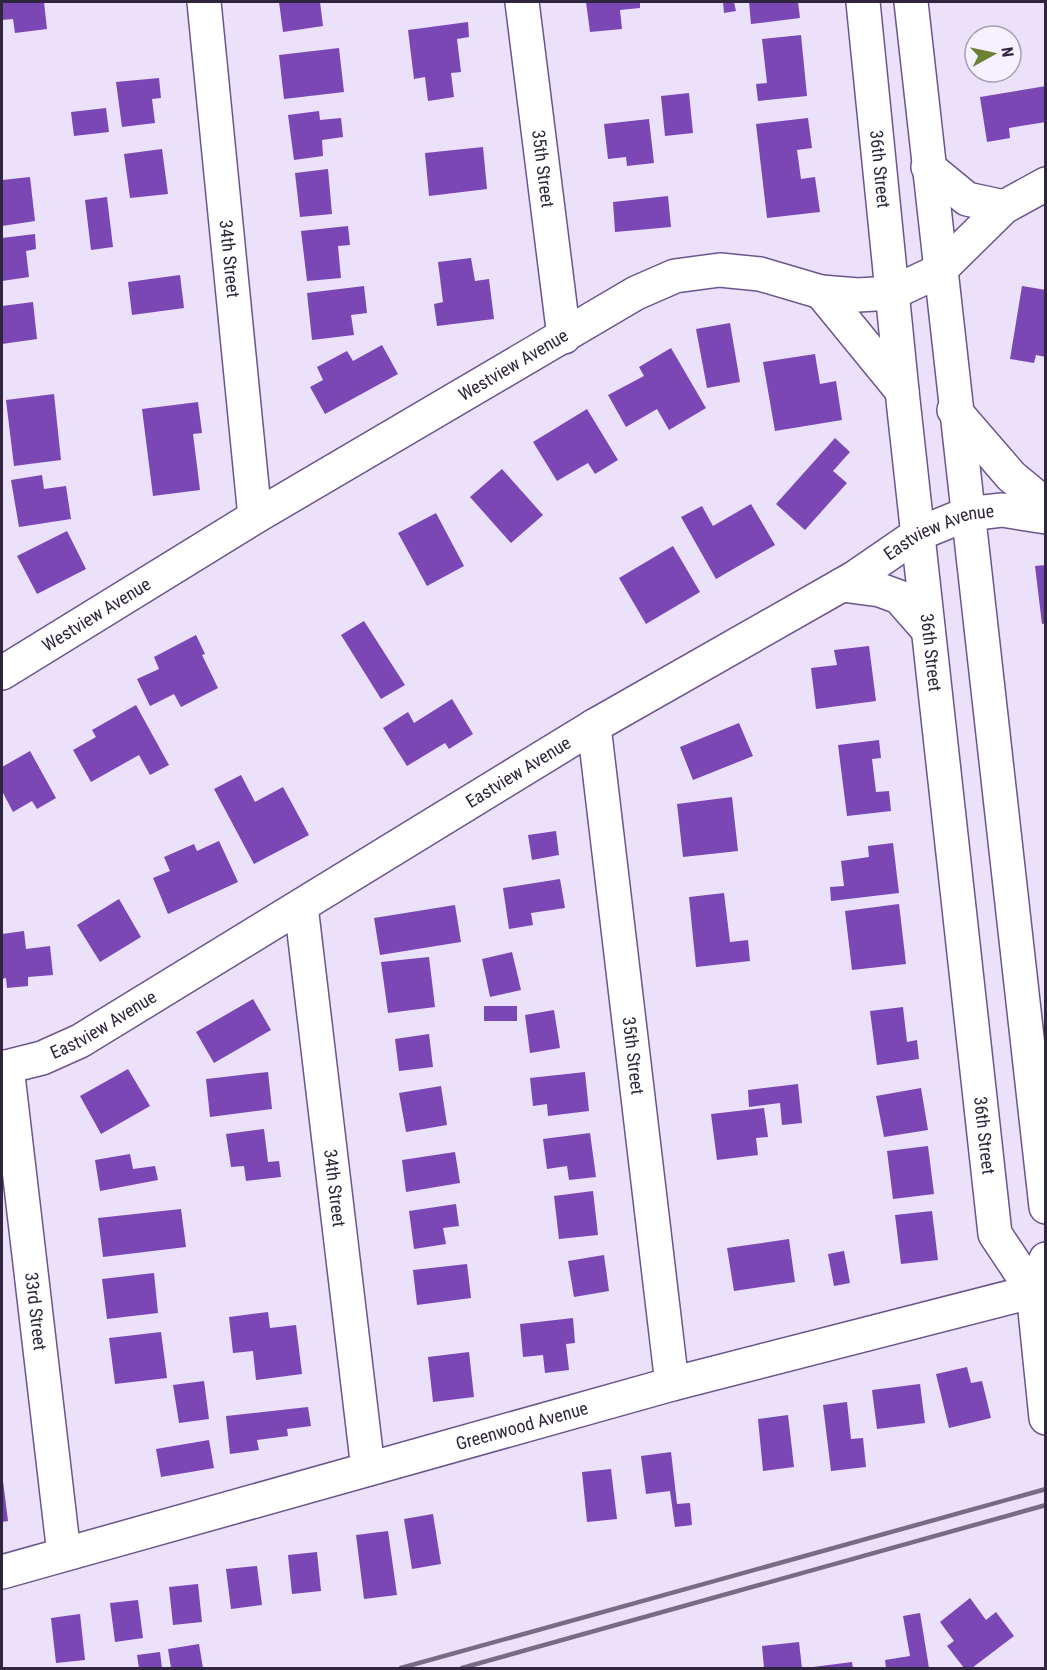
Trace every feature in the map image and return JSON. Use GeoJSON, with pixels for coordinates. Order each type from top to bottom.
{"type":"FeatureCollection","features":[{"type":"Feature","properties":{"kind":"street","name":"34th Street"},"geometry":{"type":"LineString","coordinates":[[204,2],[255,517]]}},
{"type":"Feature","properties":{"kind":"street","name":"35th Street"},"geometry":{"type":"LineString","coordinates":[[522,2],[564,337]]}},
{"type":"Feature","properties":{"kind":"street","name":"36th Street"},"geometry":{"type":"LineString","coordinates":[[863,2],[902,392],[995,1234],[1039,1289]]}},
{"type":"Feature","properties":{"kind":"street"},"geometry":{"type":"LineString","coordinates":[[911,2],[954,410],[988,674],[1046,1206]]}},
{"type":"Feature","properties":{"kind":"street"},"geometry":{"type":"LineString","coordinates":[[928,167],[967,199],[1004,207]]}},
{"type":"Feature","properties":{"kind":"street","name":"Westview Avenue"},"geometry":{"type":"LineString","coordinates":[[2,673],[255,517],[564,337],[636,292],[675,276],[730,271],[778,278],[821,292],[858,295],[892,293],[939,271],[1004,207],[1046,184]]}},
{"type":"Feature","properties":{"kind":"street"},"geometry":{"type":"LineString","coordinates":[[821,292],[902,392]]}},
{"type":"Feature","properties":{"kind":"street"},"geometry":{"type":"LineString","coordinates":[[954,410],[1011,476],[1046,505]]}},
{"type":"Feature","properties":{"kind":"street","name":"Eastview Avenue"},"geometry":{"type":"LineString","coordinates":[[4,1067],[42,1058],[80,1041],[594,726],[842,585],[918,534],[967,514],[1002,510],[1046,517]]}},
{"type":"Feature","properties":{"kind":"street"},"geometry":{"type":"LineString","coordinates":[[842,585],[880,590],[899,597],[928,630]]}},
{"type":"Feature","properties":{"kind":"street","name":"35th Street"},"geometry":{"type":"LineString","coordinates":[[594,726],[672,1384]]}},
{"type":"Feature","properties":{"kind":"street","name":"34th Street"},"geometry":{"type":"LineString","coordinates":[[302,906],[368,1469]]}},
{"type":"Feature","properties":{"kind":"street","name":"33rd Street"},"geometry":{"type":"LineString","coordinates":[[4,1067],[64,1554]]}},
{"type":"Feature","properties":{"kind":"street","name":"36th Street"},"geometry":{"type":"LineString","coordinates":[[1046,1259],[1039,1289],[1046,1418]]}},
{"type":"Feature","properties":{"kind":"street","name":"Greenwood Avenue"},"geometry":{"type":"LineString","coordinates":[[2,1572],[672,1384],[1039,1289]]}},
{"type":"Feature","properties":{"kind":"building"},"geometry":{"type":"Polygon","coordinates":[[[2,2],[44,2],[47,29],[15,33],[13,19],[2,20],[2,2]]]}},
{"type":"Feature","properties":{"kind":"building"},"geometry":{"type":"Polygon","coordinates":[[[279,2],[320,2],[323,26],[283,32],[279,2]]]}},
{"type":"Feature","properties":{"kind":"building"},"geometry":{"type":"Polygon","coordinates":[[[586,2],[640,2],[640,8],[620,10],[622,29],[590,32],[586,2]]]}},
{"type":"Feature","properties":{"kind":"building"},"geometry":{"type":"Polygon","coordinates":[[[723,2],[734,2],[736,11],[724,13],[723,2]]]}},
{"type":"Feature","properties":{"kind":"building"},"geometry":{"type":"Polygon","coordinates":[[[749,2],[798,2],[800,18],[751,24],[749,2]]]}},
{"type":"Feature","properties":{"kind":"building"},"geometry":{"type":"Polygon","coordinates":[[[468,22],[469,37],[457,39],[461,72],[451,73],[454,97],[428,101],[425,77],[414,79],[408,30],[468,22]]]}},
{"type":"Feature","properties":{"kind":"building"},"geometry":{"type":"Polygon","coordinates":[[[801,35],[807,96],[758,101],[756,84],[767,83],[762,39],[801,35]]]}},
{"type":"Feature","properties":{"kind":"building"},"geometry":{"type":"Polygon","coordinates":[[[339,48],[344,92],[284,99],[279,55],[339,48]]]}},
{"type":"Feature","properties":{"kind":"building"},"geometry":{"type":"Polygon","coordinates":[[[159,78],[161,98],[152,99],[155,123],[122,127],[116,82],[159,78]]]}},
{"type":"Feature","properties":{"kind":"building"},"geometry":{"type":"Polygon","coordinates":[[[1046,86],[1046,122],[1009,128],[1010,138],[987,142],[980,97],[1046,86]]]}},
{"type":"Feature","properties":{"kind":"building"},"geometry":{"type":"Polygon","coordinates":[[[689,93],[693,133],[665,136],[661,96],[689,93]]]}},
{"type":"Feature","properties":{"kind":"building"},"geometry":{"type":"Polygon","coordinates":[[[106,108],[109,132],[74,136],[71,112],[106,108]]]}},
{"type":"Feature","properties":{"kind":"building"},"geometry":{"type":"Polygon","coordinates":[[[319,111],[320,120],[341,118],[343,137],[322,140],[323,156],[294,160],[288,115],[319,111]]]}},
{"type":"Feature","properties":{"kind":"building"},"geometry":{"type":"Polygon","coordinates":[[[808,118],[812,148],[797,150],[801,179],[815,177],[820,212],[767,218],[756,124],[808,118]]]}},
{"type":"Feature","properties":{"kind":"building"},"geometry":{"type":"Polygon","coordinates":[[[649,119],[654,163],[627,166],[626,157],[608,159],[604,124],[649,119]]]}},
{"type":"Feature","properties":{"kind":"building"},"geometry":{"type":"Polygon","coordinates":[[[483,147],[487,189],[429,196],[425,153],[483,147]]]}},
{"type":"Feature","properties":{"kind":"building"},"geometry":{"type":"Polygon","coordinates":[[[162,149],[168,194],[130,198],[124,154],[162,149]]]}},
{"type":"Feature","properties":{"kind":"building"},"geometry":{"type":"Polygon","coordinates":[[[328,169],[332,214],[300,217],[295,173],[328,169]]]}},
{"type":"Feature","properties":{"kind":"building"},"geometry":{"type":"Polygon","coordinates":[[[30,177],[35,221],[2,226],[2,180],[30,177]]]}},
{"type":"Feature","properties":{"kind":"building"},"geometry":{"type":"Polygon","coordinates":[[[668,196],[671,227],[615,232],[613,202],[668,196]]]}},
{"type":"Feature","properties":{"kind":"building"},"geometry":{"type":"Polygon","coordinates":[[[107,197],[113,247],[91,250],[85,200],[107,197]]]}},
{"type":"Feature","properties":{"kind":"building"},"geometry":{"type":"Polygon","coordinates":[[[348,226],[350,245],[338,246],[341,278],[307,281],[301,231],[348,226]]]}},
{"type":"Feature","properties":{"kind":"building"},"geometry":{"type":"Polygon","coordinates":[[[35,234],[36,249],[26,251],[29,277],[2,281],[2,238],[35,234]]]}},
{"type":"Feature","properties":{"kind":"building"},"geometry":{"type":"Polygon","coordinates":[[[471,258],[475,281],[489,279],[494,319],[437,326],[434,304],[443,302],[438,262],[471,258]]]}},
{"type":"Feature","properties":{"kind":"building"},"geometry":{"type":"Polygon","coordinates":[[[180,275],[184,308],[132,315],[128,282],[180,275]]]}},
{"type":"Feature","properties":{"kind":"building"},"geometry":{"type":"Polygon","coordinates":[[[364,286],[367,313],[351,315],[354,335],[312,340],[307,293],[364,286]]]}},
{"type":"Feature","properties":{"kind":"building"},"geometry":{"type":"Polygon","coordinates":[[[1022,286],[1046,290],[1046,357],[1036,355],[1034,363],[1010,359],[1022,286]]]}},
{"type":"Feature","properties":{"kind":"building"},"geometry":{"type":"Polygon","coordinates":[[[33,302],[37,339],[2,344],[2,306],[33,302]]]}},
{"type":"Feature","properties":{"kind":"building"},"geometry":{"type":"Polygon","coordinates":[[[730,323],[740,382],[707,388],[696,329],[730,323]]]}},
{"type":"Feature","properties":{"kind":"building"},"geometry":{"type":"Polygon","coordinates":[[[382,345],[398,374],[325,414],[310,387],[323,380],[317,367],[347,351],[353,361],[382,345]]]}},
{"type":"Feature","properties":{"kind":"building"},"geometry":{"type":"Polygon","coordinates":[[[671,348],[706,408],[669,430],[657,409],[626,427],[608,395],[644,376],[639,367],[671,348]]]}},
{"type":"Feature","properties":{"kind":"building"},"geometry":{"type":"Polygon","coordinates":[[[815,354],[820,384],[836,381],[842,420],[775,431],[763,362],[815,354]]]}},
{"type":"Feature","properties":{"kind":"building"},"geometry":{"type":"Polygon","coordinates":[[[54,394],[61,460],[14,466],[6,400],[54,394]]]}},
{"type":"Feature","properties":{"kind":"building"},"geometry":{"type":"Polygon","coordinates":[[[198,402],[202,433],[193,434],[200,490],[153,496],[142,409],[198,402]]]}},
{"type":"Feature","properties":{"kind":"building"},"geometry":{"type":"Polygon","coordinates":[[[587,409],[618,460],[595,474],[588,463],[557,481],[533,442],[587,409]]]}},
{"type":"Feature","properties":{"kind":"building"},"geometry":{"type":"Polygon","coordinates":[[[835,438],[850,452],[833,471],[847,483],[805,530],[776,504],[835,438]]]}},
{"type":"Feature","properties":{"kind":"building"},"geometry":{"type":"Polygon","coordinates":[[[502,469],[543,515],[511,543],[470,497],[502,469]]]}},
{"type":"Feature","properties":{"kind":"building"},"geometry":{"type":"Polygon","coordinates":[[[42,475],[44,489],[66,486],[71,519],[19,527],[11,480],[42,475]]]}},
{"type":"Feature","properties":{"kind":"building"},"geometry":{"type":"Polygon","coordinates":[[[751,504],[775,545],[716,579],[681,517],[702,506],[713,526],[751,504]]]}},
{"type":"Feature","properties":{"kind":"building"},"geometry":{"type":"Polygon","coordinates":[[[436,513],[464,566],[427,586],[398,533],[436,513]]]}},
{"type":"Feature","properties":{"kind":"building"},"geometry":{"type":"Polygon","coordinates":[[[67,531],[86,569],[37,594],[17,556],[67,531]]]}},
{"type":"Feature","properties":{"kind":"building"},"geometry":{"type":"Polygon","coordinates":[[[673,546],[700,592],[646,624],[619,578],[673,546]]]}},
{"type":"Feature","properties":{"kind":"building"},"geometry":{"type":"Polygon","coordinates":[[[1046,565],[1046,623],[1042,624],[1035,566],[1046,565]]]}},
{"type":"Feature","properties":{"kind":"building"},"geometry":{"type":"Polygon","coordinates":[[[364,621],[405,685],[381,699],[341,635],[364,621]]]}},
{"type":"Feature","properties":{"kind":"building"},"geometry":{"type":"Polygon","coordinates":[[[196,635],[205,654],[202,655],[218,688],[181,707],[174,694],[150,706],[137,679],[159,669],[154,657],[196,635]]]}},
{"type":"Feature","properties":{"kind":"building"},"geometry":{"type":"Polygon","coordinates":[[[869,646],[876,701],[816,709],[811,668],[837,665],[834,650],[869,646]]]}},
{"type":"Feature","properties":{"kind":"building"},"geometry":{"type":"Polygon","coordinates":[[[452,699],[473,734],[449,749],[445,743],[407,766],[383,728],[408,712],[414,723],[452,699]]]}},
{"type":"Feature","properties":{"kind":"building"},"geometry":{"type":"Polygon","coordinates":[[[136,705],[169,765],[150,775],[139,755],[91,782],[73,750],[96,737],[92,730],[136,705]]]}},
{"type":"Feature","properties":{"kind":"building"},"geometry":{"type":"Polygon","coordinates":[[[739,723],[753,756],[693,780],[680,747],[739,723]]]}},
{"type":"Feature","properties":{"kind":"building"},"geometry":{"type":"Polygon","coordinates":[[[879,740],[881,758],[872,759],[876,792],[889,791],[891,811],[847,816],[838,745],[879,740]]]}},
{"type":"Feature","properties":{"kind":"building"},"geometry":{"type":"Polygon","coordinates":[[[30,751],[56,798],[37,809],[32,801],[13,812],[2,791],[2,767],[30,751]]]}},
{"type":"Feature","properties":{"kind":"building"},"geometry":{"type":"Polygon","coordinates":[[[241,775],[255,802],[283,787],[309,835],[254,864],[214,789],[241,775]]]}},
{"type":"Feature","properties":{"kind":"building"},"geometry":{"type":"Polygon","coordinates":[[[732,797],[738,851],[683,857],[677,804],[732,797]]]}},
{"type":"Feature","properties":{"kind":"building"},"geometry":{"type":"Polygon","coordinates":[[[556,831],[559,855],[532,860],[528,835],[556,831]]]}},
{"type":"Feature","properties":{"kind":"building"},"geometry":{"type":"Polygon","coordinates":[[[219,841],[238,882],[168,914],[153,878],[170,871],[164,857],[194,844],[197,851],[219,841]]]}},
{"type":"Feature","properties":{"kind":"building"},"geometry":{"type":"Polygon","coordinates":[[[893,843],[899,893],[831,901],[830,887],[844,886],[841,861],[869,857],[868,846],[893,843]]]}},
{"type":"Feature","properties":{"kind":"building"},"geometry":{"type":"Polygon","coordinates":[[[560,879],[565,908],[531,913],[533,925],[509,929],[503,888],[560,879]]]}},
{"type":"Feature","properties":{"kind":"building"},"geometry":{"type":"Polygon","coordinates":[[[724,893],[730,942],[748,940],[750,961],[696,967],[689,897],[724,893]]]}},
{"type":"Feature","properties":{"kind":"building"},"geometry":{"type":"Polygon","coordinates":[[[119,899],[141,937],[100,962],[77,925],[119,899]]]}},
{"type":"Feature","properties":{"kind":"building"},"geometry":{"type":"Polygon","coordinates":[[[899,904],[906,964],[852,970],[845,911],[899,904]]]}},
{"type":"Feature","properties":{"kind":"building"},"geometry":{"type":"Polygon","coordinates":[[[455,905],[461,942],[380,955],[374,918],[455,905]]]}},
{"type":"Feature","properties":{"kind":"building"},"geometry":{"type":"Polygon","coordinates":[[[24,931],[26,949],[50,946],[53,975],[28,977],[28,986],[7,988],[6,978],[2,979],[2,934],[24,931]]]}},
{"type":"Feature","properties":{"kind":"building"},"geometry":{"type":"Polygon","coordinates":[[[512,952],[521,990],[490,997],[482,959],[512,952]]]}},
{"type":"Feature","properties":{"kind":"building"},"geometry":{"type":"Polygon","coordinates":[[[429,957],[435,1007],[388,1013],[381,962],[429,957]]]}},
{"type":"Feature","properties":{"kind":"building"},"geometry":{"type":"Polygon","coordinates":[[[253,999],[271,1030],[214,1063],[196,1032],[253,999]]]}},
{"type":"Feature","properties":{"kind":"building"},"geometry":{"type":"Polygon","coordinates":[[[484,1006],[517,1006],[517,1021],[484,1021],[484,1006]]]}},
{"type":"Feature","properties":{"kind":"building"},"geometry":{"type":"Polygon","coordinates":[[[903,1007],[907,1042],[917,1040],[919,1059],[877,1065],[870,1011],[903,1007]]]}},
{"type":"Feature","properties":{"kind":"building"},"geometry":{"type":"Polygon","coordinates":[[[554,1010],[560,1048],[530,1053],[525,1015],[554,1010]]]}},
{"type":"Feature","properties":{"kind":"building"},"geometry":{"type":"Polygon","coordinates":[[[429,1034],[433,1067],[399,1071],[395,1039],[429,1034]]]}},
{"type":"Feature","properties":{"kind":"building"},"geometry":{"type":"Polygon","coordinates":[[[128,1069],[150,1106],[101,1134],[80,1096],[128,1069]]]}},
{"type":"Feature","properties":{"kind":"building"},"geometry":{"type":"Polygon","coordinates":[[[268,1072],[272,1109],[210,1117],[206,1079],[268,1072]]]}},
{"type":"Feature","properties":{"kind":"building"},"geometry":{"type":"Polygon","coordinates":[[[585,1072],[589,1111],[548,1116],[547,1104],[533,1106],[530,1078],[585,1072]]]}},
{"type":"Feature","properties":{"kind":"building"},"geometry":{"type":"Polygon","coordinates":[[[798,1084],[802,1123],[782,1125],[780,1103],[749,1107],[748,1090],[798,1084]]]}},
{"type":"Feature","properties":{"kind":"building"},"geometry":{"type":"Polygon","coordinates":[[[441,1086],[447,1125],[406,1132],[399,1093],[441,1086]]]}},
{"type":"Feature","properties":{"kind":"building"},"geometry":{"type":"Polygon","coordinates":[[[921,1088],[928,1130],[884,1137],[876,1096],[921,1088]]]}},
{"type":"Feature","properties":{"kind":"building"},"geometry":{"type":"Polygon","coordinates":[[[764,1108],[768,1137],[756,1138],[758,1155],[717,1160],[711,1114],[764,1108]]]}},
{"type":"Feature","properties":{"kind":"building"},"geometry":{"type":"Polygon","coordinates":[[[264,1129],[268,1162],[279,1161],[281,1177],[246,1181],[244,1166],[231,1167],[226,1134],[264,1129]]]}},
{"type":"Feature","properties":{"kind":"building"},"geometry":{"type":"Polygon","coordinates":[[[590,1133],[596,1177],[569,1180],[567,1166],[547,1169],[543,1139],[590,1133]]]}},
{"type":"Feature","properties":{"kind":"building"},"geometry":{"type":"Polygon","coordinates":[[[928,1146],[934,1194],[893,1199],[887,1151],[928,1146]]]}},
{"type":"Feature","properties":{"kind":"building"},"geometry":{"type":"Polygon","coordinates":[[[455,1152],[460,1183],[406,1192],[402,1160],[455,1152]]]}},
{"type":"Feature","properties":{"kind":"building"},"geometry":{"type":"Polygon","coordinates":[[[130,1154],[133,1169],[155,1166],[158,1180],[100,1191],[95,1160],[130,1154]]]}},
{"type":"Feature","properties":{"kind":"building"},"geometry":{"type":"Polygon","coordinates":[[[593,1191],[598,1235],[559,1239],[554,1196],[593,1191]]]}},
{"type":"Feature","properties":{"kind":"building"},"geometry":{"type":"Polygon","coordinates":[[[456,1204],[459,1226],[443,1228],[446,1244],[414,1249],[409,1211],[456,1204]]]}},
{"type":"Feature","properties":{"kind":"building"},"geometry":{"type":"Polygon","coordinates":[[[181,1209],[186,1247],[103,1257],[98,1218],[181,1209]]]}},
{"type":"Feature","properties":{"kind":"building"},"geometry":{"type":"Polygon","coordinates":[[[932,1211],[938,1260],[901,1264],[895,1215],[932,1211]]]}},
{"type":"Feature","properties":{"kind":"building"},"geometry":{"type":"Polygon","coordinates":[[[789,1239],[795,1282],[734,1291],[727,1248],[789,1239]]]}},
{"type":"Feature","properties":{"kind":"building"},"geometry":{"type":"Polygon","coordinates":[[[844,1251],[850,1283],[834,1286],[828,1254],[844,1251]]]}},
{"type":"Feature","properties":{"kind":"building"},"geometry":{"type":"Polygon","coordinates":[[[604,1255],[609,1291],[574,1297],[568,1261],[604,1255]]]}},
{"type":"Feature","properties":{"kind":"building"},"geometry":{"type":"Polygon","coordinates":[[[467,1264],[471,1298],[417,1305],[413,1270],[467,1264]]]}},
{"type":"Feature","properties":{"kind":"building"},"geometry":{"type":"Polygon","coordinates":[[[154,1273],[158,1313],[107,1319],[102,1279],[154,1273]]]}},
{"type":"Feature","properties":{"kind":"building"},"geometry":{"type":"Polygon","coordinates":[[[268,1312],[270,1328],[296,1325],[302,1374],[256,1380],[253,1351],[233,1353],[229,1317],[268,1312]]]}},
{"type":"Feature","properties":{"kind":"building"},"geometry":{"type":"Polygon","coordinates":[[[573,1318],[575,1343],[566,1344],[569,1370],[545,1373],[543,1355],[523,1357],[520,1324],[573,1318]]]}},
{"type":"Feature","properties":{"kind":"building"},"geometry":{"type":"Polygon","coordinates":[[[161,1332],[167,1378],[115,1384],[109,1338],[161,1332]]]}},
{"type":"Feature","properties":{"kind":"building"},"geometry":{"type":"Polygon","coordinates":[[[469,1352],[474,1397],[433,1402],[428,1357],[469,1352]]]}},
{"type":"Feature","properties":{"kind":"building"},"geometry":{"type":"Polygon","coordinates":[[[967,1367],[971,1383],[982,1381],[991,1418],[949,1428],[936,1374],[967,1367]]]}},
{"type":"Feature","properties":{"kind":"building"},"geometry":{"type":"Polygon","coordinates":[[[204,1381],[209,1419],[179,1423],[173,1385],[204,1381]]]}},
{"type":"Feature","properties":{"kind":"building"},"geometry":{"type":"Polygon","coordinates":[[[920,1384],[925,1423],[877,1429],[872,1390],[920,1384]]]}},
{"type":"Feature","properties":{"kind":"building"},"geometry":{"type":"Polygon","coordinates":[[[847,1402],[851,1439],[863,1438],[866,1467],[831,1471],[823,1405],[847,1402]]]}},
{"type":"Feature","properties":{"kind":"building"},"geometry":{"type":"Polygon","coordinates":[[[308,1407],[311,1426],[287,1429],[288,1436],[257,1440],[259,1450],[230,1454],[226,1416],[308,1407]]]}},
{"type":"Feature","properties":{"kind":"building"},"geometry":{"type":"Polygon","coordinates":[[[788,1415],[794,1467],[763,1471],[758,1419],[788,1415]]]}},
{"type":"Feature","properties":{"kind":"building"},"geometry":{"type":"Polygon","coordinates":[[[209,1440],[214,1468],[161,1477],[156,1449],[209,1440]]]}},
{"type":"Feature","properties":{"kind":"building"},"geometry":{"type":"Polygon","coordinates":[[[671,1452],[677,1504],[690,1503],[692,1525],[675,1527],[670,1491],[646,1494],[641,1456],[671,1452]]]}},
{"type":"Feature","properties":{"kind":"building"},"geometry":{"type":"Polygon","coordinates":[[[611,1469],[617,1519],[587,1522],[582,1472],[611,1469]]]}},
{"type":"Feature","properties":{"kind":"building"},"geometry":{"type":"Polygon","coordinates":[[[2,1482],[8,1521],[2,1522],[2,1482]]]}},
{"type":"Feature","properties":{"kind":"building"},"geometry":{"type":"Polygon","coordinates":[[[433,1514],[441,1564],[412,1569],[404,1519],[433,1514]]]}},
{"type":"Feature","properties":{"kind":"building"},"geometry":{"type":"Polygon","coordinates":[[[388,1531],[397,1595],[364,1599],[356,1535],[388,1531]]]}},
{"type":"Feature","properties":{"kind":"building"},"geometry":{"type":"Polygon","coordinates":[[[317,1552],[321,1591],[292,1594],[288,1555],[317,1552]]]}},
{"type":"Feature","properties":{"kind":"building"},"geometry":{"type":"Polygon","coordinates":[[[257,1566],[262,1605],[231,1609],[226,1569],[257,1566]]]}},
{"type":"Feature","properties":{"kind":"building"},"geometry":{"type":"Polygon","coordinates":[[[198,1584],[202,1622],[173,1625],[169,1587],[198,1584]]]}},
{"type":"Feature","properties":{"kind":"building"},"geometry":{"type":"Polygon","coordinates":[[[970,1598],[986,1620],[996,1612],[1014,1636],[972,1668],[964,1668],[947,1646],[954,1641],[940,1622],[970,1598]]]}},
{"type":"Feature","properties":{"kind":"building"},"geometry":{"type":"Polygon","coordinates":[[[138,1600],[143,1638],[115,1642],[110,1603],[138,1600]]]}},
{"type":"Feature","properties":{"kind":"building"},"geometry":{"type":"Polygon","coordinates":[[[920,1613],[929,1668],[886,1668],[885,1660],[910,1656],[903,1616],[920,1613]]]}},
{"type":"Feature","properties":{"kind":"building"},"geometry":{"type":"Polygon","coordinates":[[[80,1614],[85,1660],[56,1663],[51,1618],[80,1614]]]}},
{"type":"Feature","properties":{"kind":"building"},"geometry":{"type":"Polygon","coordinates":[[[799,1642],[802,1668],[764,1668],[762,1646],[799,1642]]]}},
{"type":"Feature","properties":{"kind":"building"},"geometry":{"type":"Polygon","coordinates":[[[199,1644],[203,1668],[171,1668],[168,1649],[199,1644]]]}},
{"type":"Feature","properties":{"kind":"building"},"geometry":{"type":"Polygon","coordinates":[[[160,1652],[162,1668],[139,1668],[137,1655],[160,1652]]]}},
{"type":"Feature","properties":{"kind":"building"},"geometry":{"type":"Polygon","coordinates":[[[852,1662],[853,1668],[813,1668],[813,1667],[852,1662]]]}},
{"type":"Feature","properties":{"kind":"railway"},"geometry":{"type":"LineString","coordinates":[[401,1668],[1046,1489]]}},
{"type":"Feature","properties":{"kind":"railway"},"geometry":{"type":"LineString","coordinates":[[462,1668],[1046,1505]]}}]}
